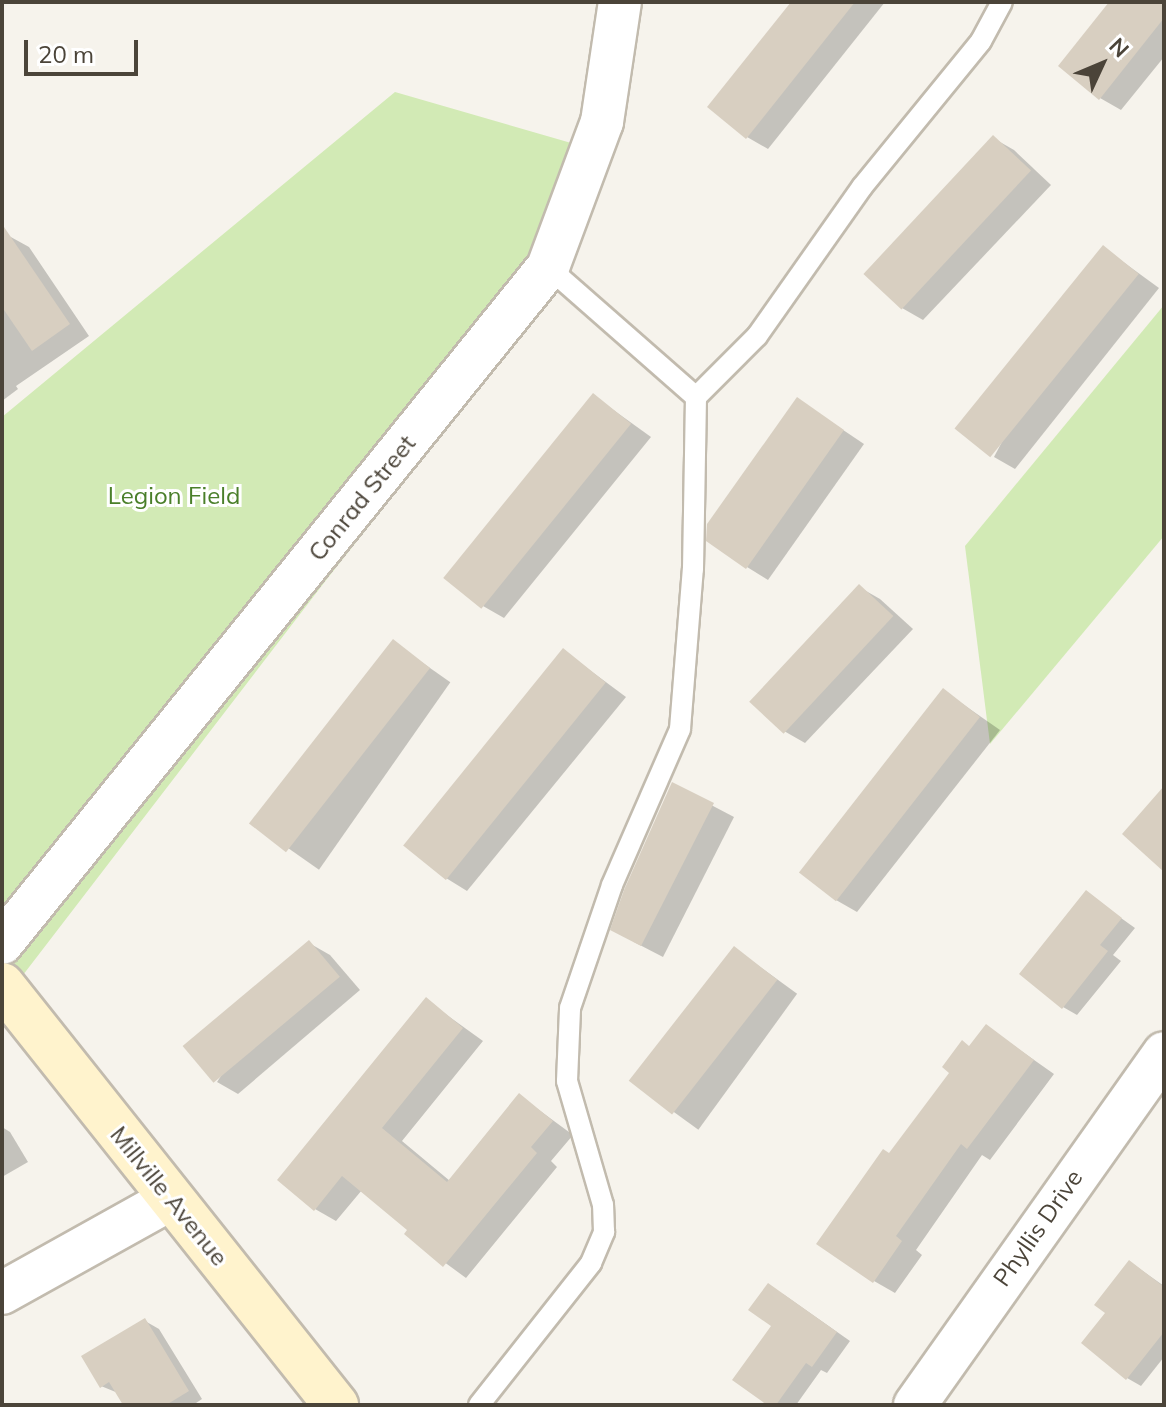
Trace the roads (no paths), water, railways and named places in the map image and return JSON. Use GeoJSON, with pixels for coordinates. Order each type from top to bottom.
{"type":"FeatureCollection","features":[{"type":"Feature","properties":{"kind":"street","name":"Conrad Street"},"geometry":{"type":"LineString","coordinates":[[2,943],[548,267],[602,122],[620,2]]}},
{"type":"Feature","properties":{"kind":"street","name":"Millville Avenue"},"geometry":{"type":"LineString","coordinates":[[2,985],[336,1405]]}},
{"type":"Feature","properties":{"kind":"street","name":"Phyllis Drive"},"geometry":{"type":"LineString","coordinates":[[915,1405],[1164,1053]]}},
{"type":"Feature","properties":{"kind":"street"},"geometry":{"type":"LineString","coordinates":[[2,1293],[171,1199]]}},
{"type":"Feature","properties":{"kind":"lane"},"geometry":{"type":"LineString","coordinates":[[479,1405],[591,1263],[604,1232],[603,1205],[567,1081],[570,1008],[612,885],[680,729],[693,569],[696,397],[757,336],[862,187],[981,41],[1002,2]]}},
{"type":"Feature","properties":{"kind":"lane"},"geometry":{"type":"LineString","coordinates":[[548,267],[696,397]]}},
{"type":"Feature","properties":{"kind":"park label","name":"Legion Field"},"geometry":{"type":"Point","coordinates":[174,496]}}]}
